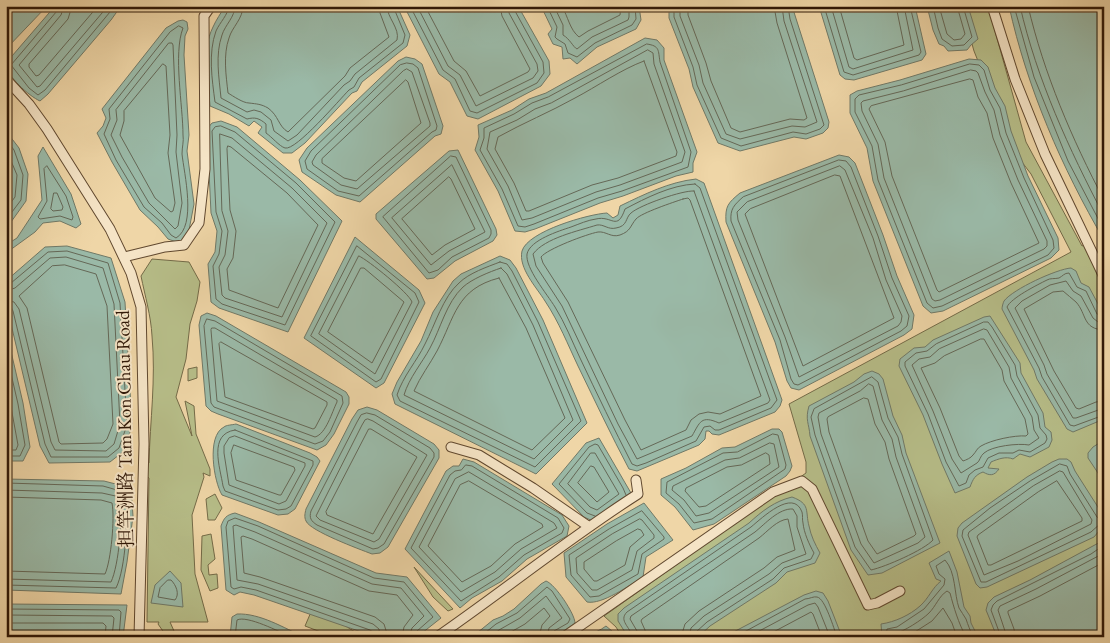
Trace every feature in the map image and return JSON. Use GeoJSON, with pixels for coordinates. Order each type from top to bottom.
{"type":"FeatureCollection","features":[{"type":"Feature","properties":{"kind":"street"},"geometry":{"type":"LineString","coordinates":[[124,257],[164,247],[184,245],[199,223],[205,169],[204,16],[211,6]]}},
{"type":"Feature","properties":{"kind":"street"},"geometry":{"type":"LineString","coordinates":[[992,6],[1015,79],[1046,154],[1104,277]]}},
{"type":"Feature","properties":{"kind":"street","name":"担竿洲路 Tam Kon Chau Road"},"geometry":{"type":"LineString","coordinates":[[6,79],[29,104],[47,129],[101,214],[124,257],[136,289],[142,316],[144,444],[139,637]]}},
{"type":"Feature","properties":{"kind":"street"},"geometry":{"type":"LineString","coordinates":[[451,448],[479,455],[533,488],[588,526]]}},
{"type":"Feature","properties":{"kind":"street"},"geometry":{"type":"LineString","coordinates":[[437,637],[560,549],[588,526],[638,494],[636,480]]}},
{"type":"Feature","properties":{"kind":"street"},"geometry":{"type":"LineString","coordinates":[[564,637],[774,492],[802,481],[812,489],[868,605],[877,603],[900,591]]}},
{"type":"Feature","properties":{"kind":"green space"},"geometry":{"type":"Polygon","coordinates":[[[965,6],[988,6],[1026,142],[1082,246],[1089,243],[1104,270],[1104,637],[622,637],[616,627],[604,616],[806,473],[806,462],[789,404],[1071,252],[1031,174],[1009,145],[974,51],[966,23],[965,6]]]}},
{"type":"Feature","properties":{"kind":"green space"},"geometry":{"type":"Polygon","coordinates":[[[152,259],[189,262],[200,282],[190,324],[186,359],[176,397],[192,436],[185,401],[194,406],[196,434],[210,469],[210,476],[203,473],[204,477],[192,515],[195,574],[208,622],[170,622],[174,631],[165,634],[158,624],[159,622],[147,622],[149,478],[146,476],[146,464],[149,463],[153,352],[150,321],[141,276],[152,259]]]}},
{"type":"Feature","properties":{"kind":"green space"},"geometry":{"type":"Polygon","coordinates":[[[197,367],[197,378],[188,381],[188,369],[197,367]]]}},
{"type":"Feature","properties":{"kind":"green space"},"geometry":{"type":"Polygon","coordinates":[[[215,494],[222,508],[215,520],[208,520],[206,499],[215,494]]]}},
{"type":"Feature","properties":{"kind":"green space"},"geometry":{"type":"Polygon","coordinates":[[[211,534],[215,559],[208,565],[209,575],[217,574],[218,588],[210,591],[201,570],[202,536],[211,534]]]}},
{"type":"Feature","properties":{"kind":"green space"},"geometry":{"type":"Polygon","coordinates":[[[414,567],[453,609],[448,611],[433,597],[414,567]]]}},
{"type":"Feature","properties":{"kind":"green space"},"geometry":{"type":"Polygon","coordinates":[[[311,612],[344,625],[363,637],[334,637],[305,626],[311,612]]]}},
{"type":"Feature","properties":{"kind":"water"},"geometry":{"type":"Polygon","coordinates":[[[6,6],[47,6],[6,49],[6,6]]]}},
{"type":"Feature","properties":{"kind":"water"},"geometry":{"type":"Polygon","coordinates":[[[55,6],[121,6],[48,94],[40,101],[24,90],[14,79],[6,63],[55,6]]]}},
{"type":"Feature","properties":{"kind":"water"},"geometry":{"type":"Polygon","coordinates":[[[225,6],[397,6],[410,35],[407,46],[362,82],[357,91],[352,93],[305,143],[292,153],[283,153],[258,133],[262,127],[254,121],[249,126],[229,114],[210,106],[206,66],[207,46],[213,27],[225,6]]]}},
{"type":"Feature","properties":{"kind":"water"},"geometry":{"type":"Polygon","coordinates":[[[404,6],[518,6],[549,61],[550,74],[541,86],[478,119],[467,116],[450,82],[439,74],[404,6]]]}},
{"type":"Feature","properties":{"kind":"water"},"geometry":{"type":"Polygon","coordinates":[[[541,6],[639,6],[641,20],[636,29],[597,47],[577,64],[570,58],[563,59],[562,47],[553,44],[548,34],[552,29],[541,6]]]}},
{"type":"Feature","properties":{"kind":"water"},"geometry":{"type":"Polygon","coordinates":[[[671,6],[792,6],[829,122],[828,128],[823,133],[806,139],[794,137],[740,151],[718,143],[693,87],[689,69],[669,18],[669,8],[671,6]]]}},
{"type":"Feature","properties":{"kind":"water"},"geometry":{"type":"Polygon","coordinates":[[[819,6],[915,6],[926,54],[922,60],[854,80],[845,79],[840,75],[819,6]]]}},
{"type":"Feature","properties":{"kind":"water"},"geometry":{"type":"Polygon","coordinates":[[[927,6],[968,6],[978,39],[967,50],[948,51],[939,44],[933,30],[927,6]]]}},
{"type":"Feature","properties":{"kind":"water"},"geometry":{"type":"Polygon","coordinates":[[[1009,6],[1104,6],[1104,240],[1074,185],[1048,127],[1026,67],[1009,6]]]}},
{"type":"Feature","properties":{"kind":"water"},"geometry":{"type":"Polygon","coordinates":[[[183,20],[187,22],[188,29],[185,36],[184,55],[189,135],[187,151],[194,204],[189,230],[185,238],[179,243],[168,239],[140,210],[97,133],[103,126],[106,118],[102,109],[166,28],[183,20]]]}},
{"type":"Feature","properties":{"kind":"water"},"geometry":{"type":"Polygon","coordinates":[[[645,38],[657,40],[664,48],[664,60],[697,152],[693,163],[693,172],[676,176],[600,203],[535,229],[525,232],[515,231],[498,191],[475,150],[479,137],[478,125],[512,110],[529,99],[546,93],[645,38]]]}},
{"type":"Feature","properties":{"kind":"water"},"geometry":{"type":"Polygon","coordinates":[[[406,57],[415,59],[422,64],[443,126],[441,134],[435,136],[360,202],[336,195],[302,172],[299,160],[307,148],[398,61],[406,57]]]}},
{"type":"Feature","properties":{"kind":"water"},"geometry":{"type":"Polygon","coordinates":[[[969,59],[981,60],[988,67],[995,88],[1005,106],[1011,131],[1028,176],[1058,238],[1059,250],[1051,258],[943,311],[931,313],[923,306],[873,181],[867,148],[850,113],[850,95],[857,91],[969,59]]]}},
{"type":"Feature","properties":{"kind":"water"},"geometry":{"type":"Polygon","coordinates":[[[221,121],[237,127],[300,180],[342,221],[288,332],[219,308],[211,302],[208,264],[215,252],[217,231],[211,213],[207,129],[212,123],[221,121]]]}},
{"type":"Feature","properties":{"kind":"water"},"geometry":{"type":"Polygon","coordinates":[[[6,131],[19,148],[28,174],[26,201],[6,229],[6,131]]]}},
{"type":"Feature","properties":{"kind":"water"},"geometry":{"type":"Polygon","coordinates":[[[43,147],[71,194],[81,224],[76,228],[60,221],[43,223],[35,232],[6,253],[6,245],[17,238],[42,200],[38,156],[43,147]]]}},
{"type":"Feature","properties":{"kind":"water"},"geometry":{"type":"Polygon","coordinates":[[[458,150],[496,229],[497,235],[493,241],[455,261],[434,278],[427,279],[376,219],[376,214],[449,151],[458,150]]]}},
{"type":"Feature","properties":{"kind":"water"},"geometry":{"type":"Polygon","coordinates":[[[839,155],[849,157],[855,163],[897,276],[914,315],[912,329],[799,390],[791,388],[787,381],[775,342],[726,222],[726,212],[730,202],[740,193],[839,155]]]}},
{"type":"Feature","properties":{"kind":"water"},"geometry":{"type":"Polygon","coordinates":[[[696,179],[704,183],[782,400],[775,412],[719,435],[706,431],[705,439],[699,445],[637,471],[629,469],[559,325],[525,271],[522,251],[535,237],[547,230],[598,214],[607,213],[613,218],[618,215],[620,206],[639,197],[657,189],[696,179]]]}},
{"type":"Feature","properties":{"kind":"water"},"geometry":{"type":"Polygon","coordinates":[[[355,237],[419,290],[425,303],[384,383],[376,388],[304,338],[355,237]]]}},
{"type":"Feature","properties":{"kind":"water"},"geometry":{"type":"Polygon","coordinates":[[[67,246],[111,258],[125,302],[132,426],[124,451],[110,462],[49,463],[40,446],[6,303],[7,280],[45,247],[67,246]]]}},
{"type":"Feature","properties":{"kind":"water"},"geometry":{"type":"Polygon","coordinates":[[[500,256],[510,260],[516,268],[543,320],[587,423],[536,474],[395,404],[392,394],[421,341],[433,312],[453,281],[461,274],[500,256]]]}},
{"type":"Feature","properties":{"kind":"water"},"geometry":{"type":"Polygon","coordinates":[[[1071,268],[1076,271],[1081,283],[1089,287],[1104,315],[1104,419],[1073,432],[1067,429],[1037,379],[1002,309],[1004,301],[1016,291],[1046,276],[1071,268]]]}},
{"type":"Feature","properties":{"kind":"water"},"geometry":{"type":"Polygon","coordinates":[[[207,313],[216,316],[346,392],[349,397],[349,404],[334,434],[326,445],[317,450],[218,414],[206,406],[199,325],[201,316],[207,313]]]}},
{"type":"Feature","properties":{"kind":"water"},"geometry":{"type":"Polygon","coordinates":[[[990,316],[1020,363],[1021,373],[1043,413],[1045,427],[1051,432],[1052,440],[1049,447],[1030,457],[1020,454],[1013,459],[1005,458],[991,462],[988,468],[999,469],[994,474],[980,473],[970,487],[955,493],[923,415],[899,366],[900,359],[914,348],[925,347],[933,340],[990,316]]]}},
{"type":"Feature","properties":{"kind":"water"},"geometry":{"type":"Polygon","coordinates":[[[6,330],[23,403],[30,447],[23,461],[6,461],[6,330]]]}},
{"type":"Feature","properties":{"kind":"water"},"geometry":{"type":"Polygon","coordinates":[[[872,371],[879,374],[883,379],[893,416],[902,435],[906,453],[940,543],[882,573],[868,575],[851,550],[810,436],[807,415],[809,406],[872,371]]]}},
{"type":"Feature","properties":{"kind":"water"},"geometry":{"type":"Polygon","coordinates":[[[367,407],[377,410],[434,444],[439,450],[439,458],[388,547],[380,553],[372,554],[316,530],[309,525],[305,516],[306,509],[352,419],[358,410],[367,407]]]}},
{"type":"Feature","properties":{"kind":"water"},"geometry":{"type":"Polygon","coordinates":[[[236,424],[310,453],[320,461],[295,509],[288,514],[278,515],[222,495],[214,470],[213,449],[218,432],[228,425],[236,424]]]}},
{"type":"Feature","properties":{"kind":"water"},"geometry":{"type":"Polygon","coordinates":[[[772,429],[779,429],[782,432],[792,466],[790,471],[786,476],[714,524],[693,530],[675,507],[661,495],[661,479],[686,468],[722,448],[735,447],[772,429]]]}},
{"type":"Feature","properties":{"kind":"water"},"geometry":{"type":"Polygon","coordinates":[[[599,438],[631,493],[595,522],[584,517],[552,484],[586,443],[599,438]]]}},
{"type":"Feature","properties":{"kind":"water"},"geometry":{"type":"Polygon","coordinates":[[[1104,440],[1104,482],[1088,458],[1088,453],[1093,447],[1104,440]]]}},
{"type":"Feature","properties":{"kind":"water"},"geometry":{"type":"Polygon","coordinates":[[[463,459],[474,462],[562,515],[569,526],[567,536],[527,559],[502,581],[472,598],[460,608],[405,549],[446,471],[453,466],[459,466],[463,459]]]}},
{"type":"Feature","properties":{"kind":"water"},"geometry":{"type":"Polygon","coordinates":[[[1059,459],[1067,459],[1071,462],[1103,515],[1104,525],[1094,537],[987,587],[980,588],[976,584],[957,536],[958,528],[962,523],[1027,477],[1059,459]]]}},
{"type":"Feature","properties":{"kind":"water"},"geometry":{"type":"Polygon","coordinates":[[[6,479],[104,481],[131,488],[133,516],[121,594],[6,590],[6,479]]]}},
{"type":"Feature","properties":{"kind":"water"},"geometry":{"type":"Polygon","coordinates":[[[792,497],[805,505],[811,533],[820,553],[815,563],[787,572],[776,583],[710,626],[698,637],[628,637],[618,621],[618,614],[624,608],[749,523],[769,507],[792,497]]]}},
{"type":"Feature","properties":{"kind":"water"},"geometry":{"type":"Polygon","coordinates":[[[644,503],[673,540],[646,557],[643,577],[608,598],[587,602],[566,577],[564,553],[607,524],[644,503]]]}},
{"type":"Feature","properties":{"kind":"water"},"geometry":{"type":"Polygon","coordinates":[[[235,513],[376,573],[407,577],[441,618],[417,637],[376,637],[254,595],[240,592],[234,595],[226,590],[221,526],[226,517],[235,513]]]}},
{"type":"Feature","properties":{"kind":"water"},"geometry":{"type":"Polygon","coordinates":[[[1104,540],[1104,627],[1087,637],[997,637],[986,610],[988,603],[994,597],[1104,540]]]}},
{"type":"Feature","properties":{"kind":"water"},"geometry":{"type":"Polygon","coordinates":[[[949,551],[957,572],[964,607],[970,616],[971,623],[978,637],[882,637],[881,624],[897,620],[916,609],[941,581],[936,579],[929,563],[949,551]]]}},
{"type":"Feature","properties":{"kind":"water"},"geometry":{"type":"Polygon","coordinates":[[[170,571],[181,583],[183,607],[151,603],[155,585],[170,571]]]}},
{"type":"Feature","properties":{"kind":"water"},"geometry":{"type":"Polygon","coordinates":[[[546,581],[550,583],[564,600],[572,613],[575,623],[555,637],[472,637],[493,620],[514,609],[546,581]]]}},
{"type":"Feature","properties":{"kind":"water"},"geometry":{"type":"Polygon","coordinates":[[[816,591],[823,593],[828,601],[842,637],[724,637],[804,595],[816,591]]]}},
{"type":"Feature","properties":{"kind":"water"},"geometry":{"type":"Polygon","coordinates":[[[6,604],[127,605],[123,637],[6,637],[6,604]]]}},
{"type":"Feature","properties":{"kind":"water"},"geometry":{"type":"Polygon","coordinates":[[[237,614],[263,618],[304,637],[230,637],[232,617],[237,614]]]}},
{"type":"Feature","properties":{"kind":"water"},"geometry":{"type":"Polygon","coordinates":[[[606,626],[619,637],[588,637],[592,634],[606,626]]]}}]}
